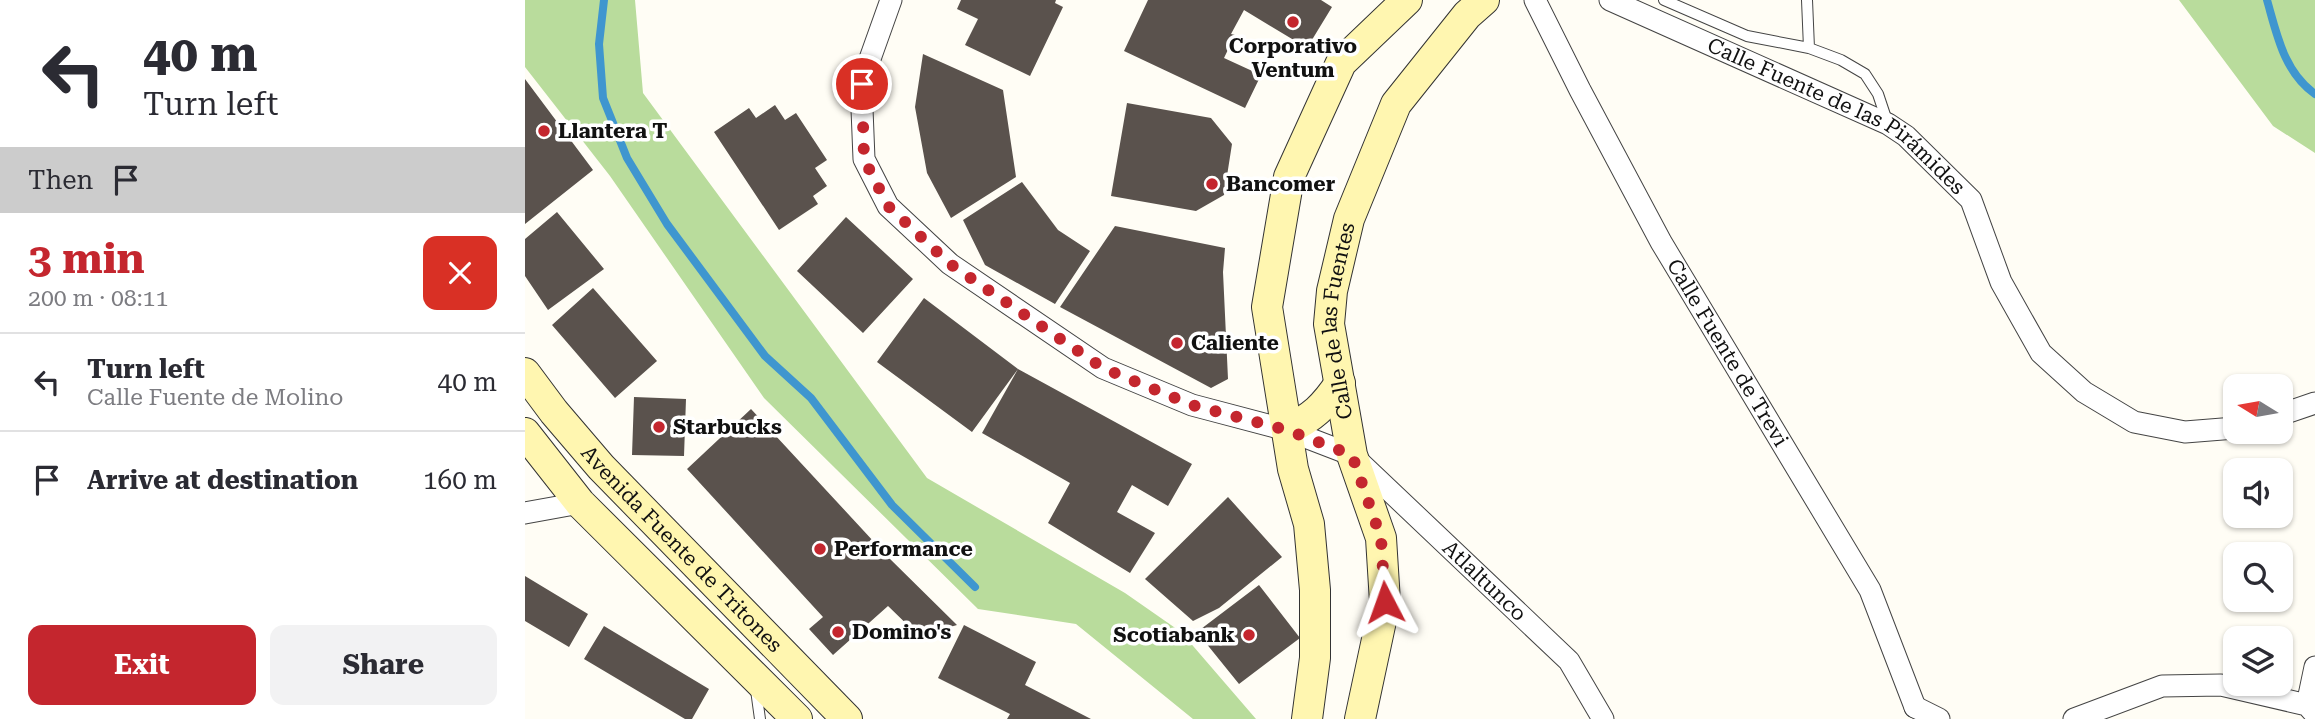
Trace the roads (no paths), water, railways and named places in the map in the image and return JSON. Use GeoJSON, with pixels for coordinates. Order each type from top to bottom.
{"type":"FeatureCollection","features":[{"type":"Feature","properties":{"kind":"main road"},"geometry":{"type":"LineString","coordinates":[[1307,719],[1315,658],[1315,590],[1309,524],[1293,469],[1267,307],[1289,177],[1341,63],[1407,0]]}},
{"type":"Feature","properties":{"kind":"main road","name":"Calle de las Fuentes"},"geometry":{"type":"LineString","coordinates":[[1360,719],[1385,602],[1381,538],[1352,455],[1329,324],[1332,292],[1349,219],[1396,104],[1467,15],[1484,0]]}},
{"type":"Feature","properties":{"kind":"main road","name":"Avenida Fuente de Tritones"},"geometry":{"type":"LineString","coordinates":[[525,373],[601,467],[847,719]]}},
{"type":"Feature","properties":{"kind":"main road"},"geometry":{"type":"LineString","coordinates":[[1287,430],[1308,419],[1326,404],[1340,383]]}},
{"type":"Feature","properties":{"kind":"main road","name":"Avenida Fuente de Tritones"},"geometry":{"type":"LineString","coordinates":[[525,433],[580,503],[797,719]]}},
{"type":"Feature","properties":{"kind":"street"},"geometry":{"type":"LineString","coordinates":[[891,0],[862,84],[864,159],[888,206],[950,264],[1103,368],[1192,405],[1287,430],[1352,455]]}},
{"type":"Feature","properties":{"kind":"street","name":"Calle Fuente de Trevi"},"geometry":{"type":"LineString","coordinates":[[1535,0],[1661,242],[1870,590],[1914,713]]}},
{"type":"Feature","properties":{"kind":"street","name":"Calle Fuente de las Pirámides"},"geometry":{"type":"LineString","coordinates":[[1609,0],[1888,124],[1906,136],[1971,200],[2001,282],[2041,353],[2084,392],[2134,422],[2185,432],[2223,429]]}},
{"type":"Feature","properties":{"kind":"street"},"geometry":{"type":"LineString","coordinates":[[2293,411],[2315,403]]}},
{"type":"Feature","properties":{"kind":"street","name":"Atlaltunco"},"geometry":{"type":"LineString","coordinates":[[1352,455],[1569,661],[1603,719]]}},
{"type":"Feature","properties":{"kind":"street"},"geometry":{"type":"LineString","coordinates":[[525,513],[580,503]]}},
{"type":"Feature","properties":{"kind":"street"},"geometry":{"type":"LineString","coordinates":[[2074,719],[2162,685],[2221,685],[2311,710],[2315,667]]}},
{"type":"Feature","properties":{"kind":"street"},"geometry":{"type":"LineString","coordinates":[[1914,713],[1939,719]]}},
{"type":"Feature","properties":{"kind":"lane"},"geometry":{"type":"LineString","coordinates":[[1664,0],[1747,36],[1809,48],[1841,60],[1865,74],[1878,94],[1888,124]]}},
{"type":"Feature","properties":{"kind":"lane"},"geometry":{"type":"LineString","coordinates":[[1807,0],[1809,48]]}},
{"type":"Feature","properties":{"kind":"lane"},"geometry":{"type":"LineString","coordinates":[[752,674],[760,719]]}},
{"type":"Feature","properties":{"kind":"waterway"},"geometry":{"type":"LineString","coordinates":[[604,0],[599,44],[603,98],[627,158],[667,224],[765,356],[811,398],[892,505],[975,587]]}},
{"type":"Feature","properties":{"kind":"waterway"},"geometry":{"type":"LineString","coordinates":[[2267,0],[2278,39],[2289,64],[2304,85],[2315,94]]}},
{"type":"Feature","properties":{"kind":"place","name":"Corporativo Ventum"},"geometry":{"type":"Point","coordinates":[1293,22]}},
{"type":"Feature","properties":{"kind":"place","name":"Llantera T"},"geometry":{"type":"Point","coordinates":[544,131]}},
{"type":"Feature","properties":{"kind":"place","name":"Bancomer"},"geometry":{"type":"Point","coordinates":[1212,184]}},
{"type":"Feature","properties":{"kind":"place","name":"Caliente"},"geometry":{"type":"Point","coordinates":[1177,343]}},
{"type":"Feature","properties":{"kind":"place","name":"Starbucks"},"geometry":{"type":"Point","coordinates":[659,427]}},
{"type":"Feature","properties":{"kind":"place","name":"Performance"},"geometry":{"type":"Point","coordinates":[820,549]}},
{"type":"Feature","properties":{"kind":"place","name":"Domino's"},"geometry":{"type":"Point","coordinates":[838,632]}},
{"type":"Feature","properties":{"kind":"place","name":"Scotiabank"},"geometry":{"type":"Point","coordinates":[1249,635]}}]}
